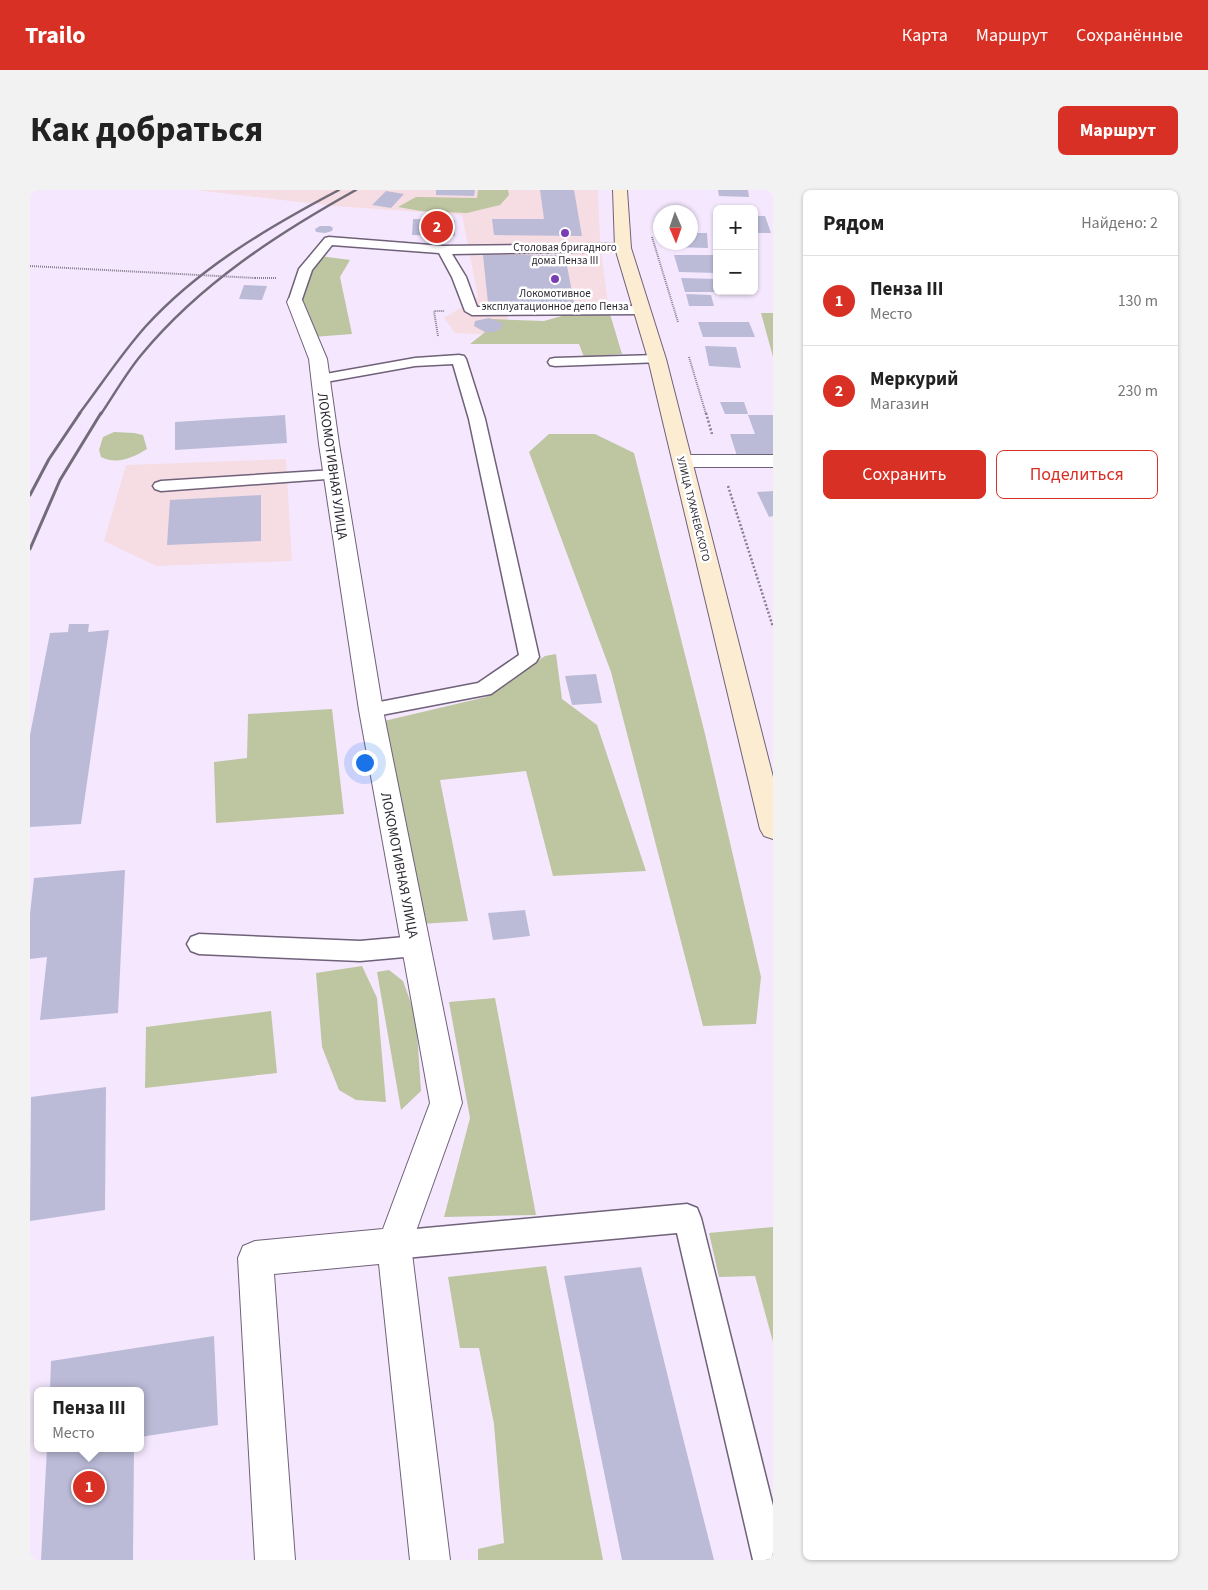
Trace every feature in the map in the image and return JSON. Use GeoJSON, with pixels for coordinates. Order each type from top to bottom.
{"type":"FeatureCollection","features":[{"type":"Feature","properties":{"kind":"main road","name":"УЛИЦА ТУХАЧЕВСКОГО"},"geometry":{"type":"LineString","coordinates":[[620,190],[623,248],[657,359],[773,829]]}},
{"type":"Feature","properties":{"kind":"street","name":"ЛОКОМОТИВНАЯ УЛИЦА"},"geometry":{"type":"LineString","coordinates":[[295,302],[318,359],[334,476],[371,710],[446,1104],[394,1245]]}},
{"type":"Feature","properties":{"kind":"street"},"geometry":{"type":"LineString","coordinates":[[683,461],[773,461]]}},
{"type":"Feature","properties":{"kind":"street"},"geometry":{"type":"LineString","coordinates":[[275,1560],[255,1258],[394,1245],[430,1560]]}},
{"type":"Feature","properties":{"kind":"lane"},"geometry":{"type":"LineString","coordinates":[[295,302],[306,269],[329,241],[443,250],[623,248]]}},
{"type":"Feature","properties":{"kind":"lane"},"geometry":{"type":"LineString","coordinates":[[443,250],[459,277],[472,310],[642,310]]}},
{"type":"Feature","properties":{"kind":"lane"},"geometry":{"type":"LineString","coordinates":[[320,379],[415,362],[459,359],[477,419],[530,657],[484,689],[371,710]]}},
{"type":"Feature","properties":{"kind":"lane"},"geometry":{"type":"LineString","coordinates":[[555,362],[657,359]]}},
{"type":"Feature","properties":{"kind":"lane"},"geometry":{"type":"LineString","coordinates":[[161,486],[334,476]]}},
{"type":"Feature","properties":{"kind":"lane"},"geometry":{"type":"LineString","coordinates":[[200,944],[360,951],[416,946]]}},
{"type":"Feature","properties":{"kind":"lane"},"geometry":{"type":"LineString","coordinates":[[394,1245],[687,1218],[770,1560]]}},
{"type":"Feature","properties":{"kind":"path"},"geometry":{"type":"LineString","coordinates":[[651,234],[680,328]]}},
{"type":"Feature","properties":{"kind":"path"},"geometry":{"type":"LineString","coordinates":[[30,266],[255,278]]}},
{"type":"Feature","properties":{"kind":"path"},"geometry":{"type":"LineString","coordinates":[[688,356],[773,627]]}},
{"type":"Feature","properties":{"kind":"shaded area"},"geometry":{"type":"Polygon","coordinates":[[[195,190],[598,190],[600,241],[608,304],[510,312],[500,335],[455,333],[444,318],[478,297],[462,215],[334,206],[195,190]]]}},
{"type":"Feature","properties":{"kind":"shaded area"},"geometry":{"type":"Polygon","coordinates":[[[286,459],[292,561],[156,566],[104,541],[126,465],[286,459]]]}},
{"type":"Feature","properties":{"kind":"green space"},"geometry":{"type":"Polygon","coordinates":[[[478,190],[508,190],[509,195],[500,205],[467,213],[421,211],[398,207],[416,197],[477,198],[478,190]]]}},
{"type":"Feature","properties":{"kind":"green space"},"geometry":{"type":"Polygon","coordinates":[[[320,256],[350,260],[340,277],[352,334],[313,337],[300,302],[310,269],[320,256]]]}},
{"type":"Feature","properties":{"kind":"green space"},"geometry":{"type":"Polygon","coordinates":[[[583,310],[610,314],[622,354],[584,357],[579,344],[470,344],[489,329],[491,319],[544,321],[583,310]]]}},
{"type":"Feature","properties":{"kind":"green space"},"geometry":{"type":"Polygon","coordinates":[[[761,313],[773,313],[773,357],[761,313]]]}},
{"type":"Feature","properties":{"kind":"green space"},"geometry":{"type":"Polygon","coordinates":[[[114,432],[143,435],[147,449],[136,455],[119,460],[101,457],[99,450],[103,437],[114,432]]]}},
{"type":"Feature","properties":{"kind":"green space"},"geometry":{"type":"Polygon","coordinates":[[[549,434],[595,434],[634,453],[705,734],[761,977],[756,1024],[703,1026],[611,672],[529,452],[549,434]]]}},
{"type":"Feature","properties":{"kind":"green space"},"geometry":{"type":"Polygon","coordinates":[[[556,654],[562,699],[597,725],[646,871],[553,876],[526,771],[440,780],[468,921],[420,924],[384,721],[486,697],[545,656],[556,654]]]}},
{"type":"Feature","properties":{"kind":"green space"},"geometry":{"type":"Polygon","coordinates":[[[332,709],[344,814],[216,823],[214,762],[247,758],[248,714],[332,709]]]}},
{"type":"Feature","properties":{"kind":"green space"},"geometry":{"type":"Polygon","coordinates":[[[362,966],[377,998],[386,1102],[356,1100],[339,1090],[322,1047],[316,973],[362,966]]]}},
{"type":"Feature","properties":{"kind":"green space"},"geometry":{"type":"Polygon","coordinates":[[[389,970],[403,981],[416,1017],[421,1091],[401,1110],[377,972],[389,970]]]}},
{"type":"Feature","properties":{"kind":"green space"},"geometry":{"type":"Polygon","coordinates":[[[495,998],[536,1215],[444,1217],[470,1118],[449,1002],[495,998]]]}},
{"type":"Feature","properties":{"kind":"green space"},"geometry":{"type":"Polygon","coordinates":[[[271,1011],[277,1073],[145,1088],[146,1027],[271,1011]]]}},
{"type":"Feature","properties":{"kind":"green space"},"geometry":{"type":"Polygon","coordinates":[[[773,1227],[773,1342],[755,1276],[719,1277],[709,1233],[773,1227]]]}},
{"type":"Feature","properties":{"kind":"green space"},"geometry":{"type":"Polygon","coordinates":[[[546,1266],[603,1560],[478,1560],[478,1549],[504,1543],[494,1424],[479,1348],[460,1348],[448,1277],[546,1266]]]}},
{"type":"Feature","properties":{"kind":"building"},"geometry":{"type":"Polygon","coordinates":[[[436,190],[475,190],[474,196],[436,195],[436,190]]]}},
{"type":"Feature","properties":{"kind":"building"},"geometry":{"type":"Polygon","coordinates":[[[540,190],[574,190],[582,236],[494,235],[492,219],[544,219],[540,190]]]}},
{"type":"Feature","properties":{"kind":"building"},"geometry":{"type":"Polygon","coordinates":[[[718,190],[748,190],[749,197],[719,196],[718,190]]]}},
{"type":"Feature","properties":{"kind":"building"},"geometry":{"type":"Polygon","coordinates":[[[386,191],[404,194],[391,208],[372,205],[386,191]]]}},
{"type":"Feature","properties":{"kind":"building"},"geometry":{"type":"Polygon","coordinates":[[[758,216],[765,216],[771,233],[758,233],[758,216]]]}},
{"type":"Feature","properties":{"kind":"building"},"geometry":{"type":"Polygon","coordinates":[[[413,219],[455,220],[455,236],[412,235],[413,219]]]}},
{"type":"Feature","properties":{"kind":"building"},"geometry":{"type":"Polygon","coordinates":[[[320,226],[330,226],[333,228],[332,231],[325,233],[316,232],[315,229],[320,226]]]}},
{"type":"Feature","properties":{"kind":"building"},"geometry":{"type":"Polygon","coordinates":[[[698,233],[707,233],[708,248],[698,248],[698,233]]]}},
{"type":"Feature","properties":{"kind":"building"},"geometry":{"type":"Polygon","coordinates":[[[483,255],[565,255],[574,303],[488,303],[483,255]]]}},
{"type":"Feature","properties":{"kind":"building"},"geometry":{"type":"Polygon","coordinates":[[[674,255],[713,255],[713,273],[679,272],[674,255]]]}},
{"type":"Feature","properties":{"kind":"building"},"geometry":{"type":"Polygon","coordinates":[[[681,278],[713,279],[713,292],[685,292],[681,278]]]}},
{"type":"Feature","properties":{"kind":"building"},"geometry":{"type":"Polygon","coordinates":[[[244,285],[267,286],[262,300],[239,299],[244,285]]]}},
{"type":"Feature","properties":{"kind":"building"},"geometry":{"type":"Polygon","coordinates":[[[686,294],[711,295],[714,306],[689,306],[686,294]]]}},
{"type":"Feature","properties":{"kind":"building"},"geometry":{"type":"Polygon","coordinates":[[[489,318],[502,323],[502,328],[494,332],[485,332],[474,326],[475,321],[489,318]]]}},
{"type":"Feature","properties":{"kind":"building"},"geometry":{"type":"Polygon","coordinates":[[[698,322],[749,322],[755,337],[703,337],[698,322]]]}},
{"type":"Feature","properties":{"kind":"building"},"geometry":{"type":"Polygon","coordinates":[[[705,346],[736,347],[741,368],[709,366],[705,346]]]}},
{"type":"Feature","properties":{"kind":"building"},"geometry":{"type":"Polygon","coordinates":[[[720,402],[744,402],[748,414],[725,414],[720,402]]]}},
{"type":"Feature","properties":{"kind":"building"},"geometry":{"type":"Polygon","coordinates":[[[285,415],[287,443],[175,450],[175,422],[285,415]]]}},
{"type":"Feature","properties":{"kind":"building"},"geometry":{"type":"Polygon","coordinates":[[[748,415],[773,415],[773,456],[737,456],[730,434],[755,434],[748,415]]]}},
{"type":"Feature","properties":{"kind":"building"},"geometry":{"type":"Polygon","coordinates":[[[773,491],[773,516],[769,517],[757,492],[773,491]]]}},
{"type":"Feature","properties":{"kind":"building"},"geometry":{"type":"Polygon","coordinates":[[[261,495],[261,541],[167,545],[170,500],[261,495]]]}},
{"type":"Feature","properties":{"kind":"building"},"geometry":{"type":"Polygon","coordinates":[[[69,624],[89,624],[88,632],[109,630],[81,824],[30,827],[30,735],[50,633],[68,632],[69,624]]]}},
{"type":"Feature","properties":{"kind":"building"},"geometry":{"type":"Polygon","coordinates":[[[596,674],[602,703],[572,705],[565,676],[596,674]]]}},
{"type":"Feature","properties":{"kind":"building"},"geometry":{"type":"Polygon","coordinates":[[[125,870],[118,1013],[40,1020],[47,957],[30,959],[30,914],[34,878],[125,870]]]}},
{"type":"Feature","properties":{"kind":"building"},"geometry":{"type":"Polygon","coordinates":[[[525,910],[530,936],[493,940],[488,913],[525,910]]]}},
{"type":"Feature","properties":{"kind":"building"},"geometry":{"type":"Polygon","coordinates":[[[106,1087],[105,1210],[30,1221],[31,1097],[106,1087]]]}},
{"type":"Feature","properties":{"kind":"building"},"geometry":{"type":"Polygon","coordinates":[[[641,1267],[714,1560],[622,1560],[564,1276],[641,1267]]]}},
{"type":"Feature","properties":{"kind":"building"},"geometry":{"type":"Polygon","coordinates":[[[214,1336],[218,1425],[144,1436],[144,1387],[50,1387],[51,1361],[214,1336]]]}},
{"type":"Feature","properties":{"kind":"building"},"geometry":{"type":"Polygon","coordinates":[[[47,1452],[134,1452],[133,1560],[41,1560],[47,1452]]]}},
{"type":"Feature","properties":{"kind":"railway"},"geometry":{"type":"LineString","coordinates":[[79,414],[146,326],[189,285],[261,234],[339,190]]}},
{"type":"Feature","properties":{"kind":"railway"},"geometry":{"type":"LineString","coordinates":[[101,414],[125,376],[142,354],[189,305],[214,283],[297,224],[356,190]]}},
{"type":"Feature","properties":{"kind":"railway"},"geometry":{"type":"LineString","coordinates":[[30,495],[49,459],[80,413]]}},
{"type":"Feature","properties":{"kind":"railway"},"geometry":{"type":"LineString","coordinates":[[30,549],[60,480],[101,413]]}},
{"type":"Feature","properties":{"kind":"place","name":"Меркурий"},"geometry":{"type":"Point","coordinates":[437,227]}},
{"type":"Feature","properties":{"kind":"place","name":"Столовая бригадного дома Пенза III"},"geometry":{"type":"Point","coordinates":[565,233]}},
{"type":"Feature","properties":{"kind":"place","name":"Локомотивное эксплуатационное депо Пенза"},"geometry":{"type":"Point","coordinates":[555,279]}},
{"type":"Feature","properties":{"kind":"place","name":"Пенза III"},"geometry":{"type":"Point","coordinates":[89,1487]}}]}
